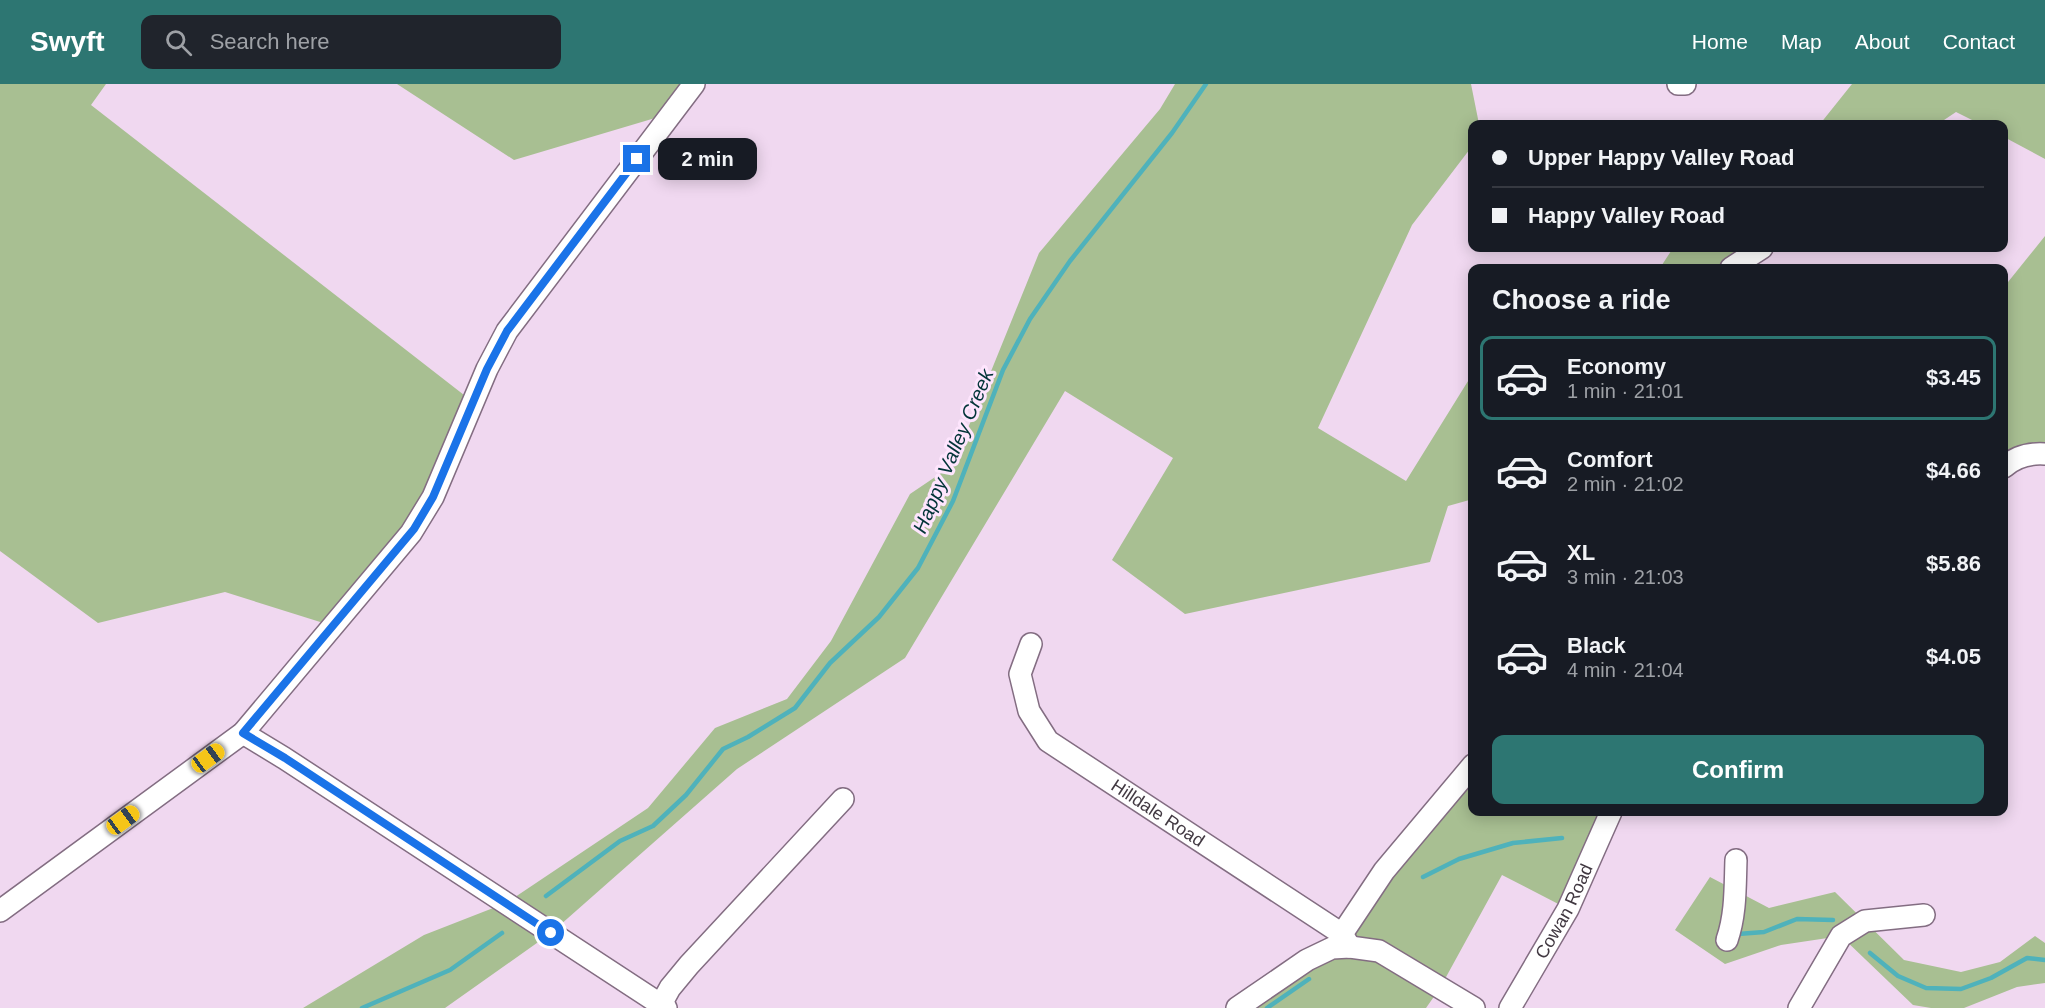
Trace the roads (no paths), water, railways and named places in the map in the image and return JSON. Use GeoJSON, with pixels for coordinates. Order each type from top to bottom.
{"type":"FeatureCollection","features":[{"type":"Feature","properties":{"kind":"street"},"geometry":{"type":"LineString","coordinates":[[0,910],[243,733],[414,529],[433,497],[487,369],[507,331],[694,84]]}},
{"type":"Feature","properties":{"kind":"street"},"geometry":{"type":"LineString","coordinates":[[1678,84],[1685,84]]}},
{"type":"Feature","properties":{"kind":"street"},"geometry":{"type":"LineString","coordinates":[[1737,264],[1756,252]]}},
{"type":"Feature","properties":{"kind":"street"},"geometry":{"type":"LineString","coordinates":[[2008,463],[2013,459],[2038,453],[2045,454]]}},
{"type":"Feature","properties":{"kind":"street","name":"Hilldale Road"},"geometry":{"type":"LineString","coordinates":[[1031,644],[1020,674],[1029,711],[1048,741],[1346,940]]}},
{"type":"Feature","properties":{"kind":"street"},"geometry":{"type":"LineString","coordinates":[[243,733],[285,758],[662,1007],[670,988],[688,965],[843,799]]}},
{"type":"Feature","properties":{"kind":"street"},"geometry":{"type":"LineString","coordinates":[[1237,1008],[1307,960],[1346,940],[1384,871],[1468,771]]}},
{"type":"Feature","properties":{"kind":"street","name":"Cowan Road"},"geometry":{"type":"LineString","coordinates":[[1510,1008],[1568,909],[1609,816]]}},
{"type":"Feature","properties":{"kind":"street"},"geometry":{"type":"LineString","coordinates":[[1729,934],[1735,900],[1736,860]]}},
{"type":"Feature","properties":{"kind":"street"},"geometry":{"type":"LineString","coordinates":[[1799,1008],[1841,936],[1851,928],[1865,921],[1924,915]]}},
{"type":"Feature","properties":{"kind":"street"},"geometry":{"type":"LineString","coordinates":[[1346,940],[1379,951],[1474,1008]]}},
{"type":"Feature","properties":{"kind":"waterway","name":"Happy Valley Creek"},"geometry":{"type":"LineString","coordinates":[[546,896],[620,841],[653,826],[686,795],[723,749],[748,737],[795,708],[830,663],[879,617],[918,568],[953,501],[1003,370],[1030,319],[1070,261],[1172,133],[1206,84]]}},
{"type":"Feature","properties":{"kind":"waterway"},"geometry":{"type":"LineString","coordinates":[[1423,877],[1459,859],[1513,843],[1562,838]]}},
{"type":"Feature","properties":{"kind":"waterway"},"geometry":{"type":"LineString","coordinates":[[1734,932],[1738,934],[1764,932],[1797,919],[1833,920]]}},
{"type":"Feature","properties":{"kind":"waterway","name":"Happy Valley Creek"},"geometry":{"type":"LineString","coordinates":[[362,1008],[450,970],[502,933]]}},
{"type":"Feature","properties":{"kind":"waterway"},"geometry":{"type":"LineString","coordinates":[[1870,953],[1898,976],[1926,988],[1961,989],[1991,978],[2027,958],[2045,960]]}},
{"type":"Feature","properties":{"kind":"waterway"},"geometry":{"type":"LineString","coordinates":[[1267,1008],[1309,979]]}}]}
